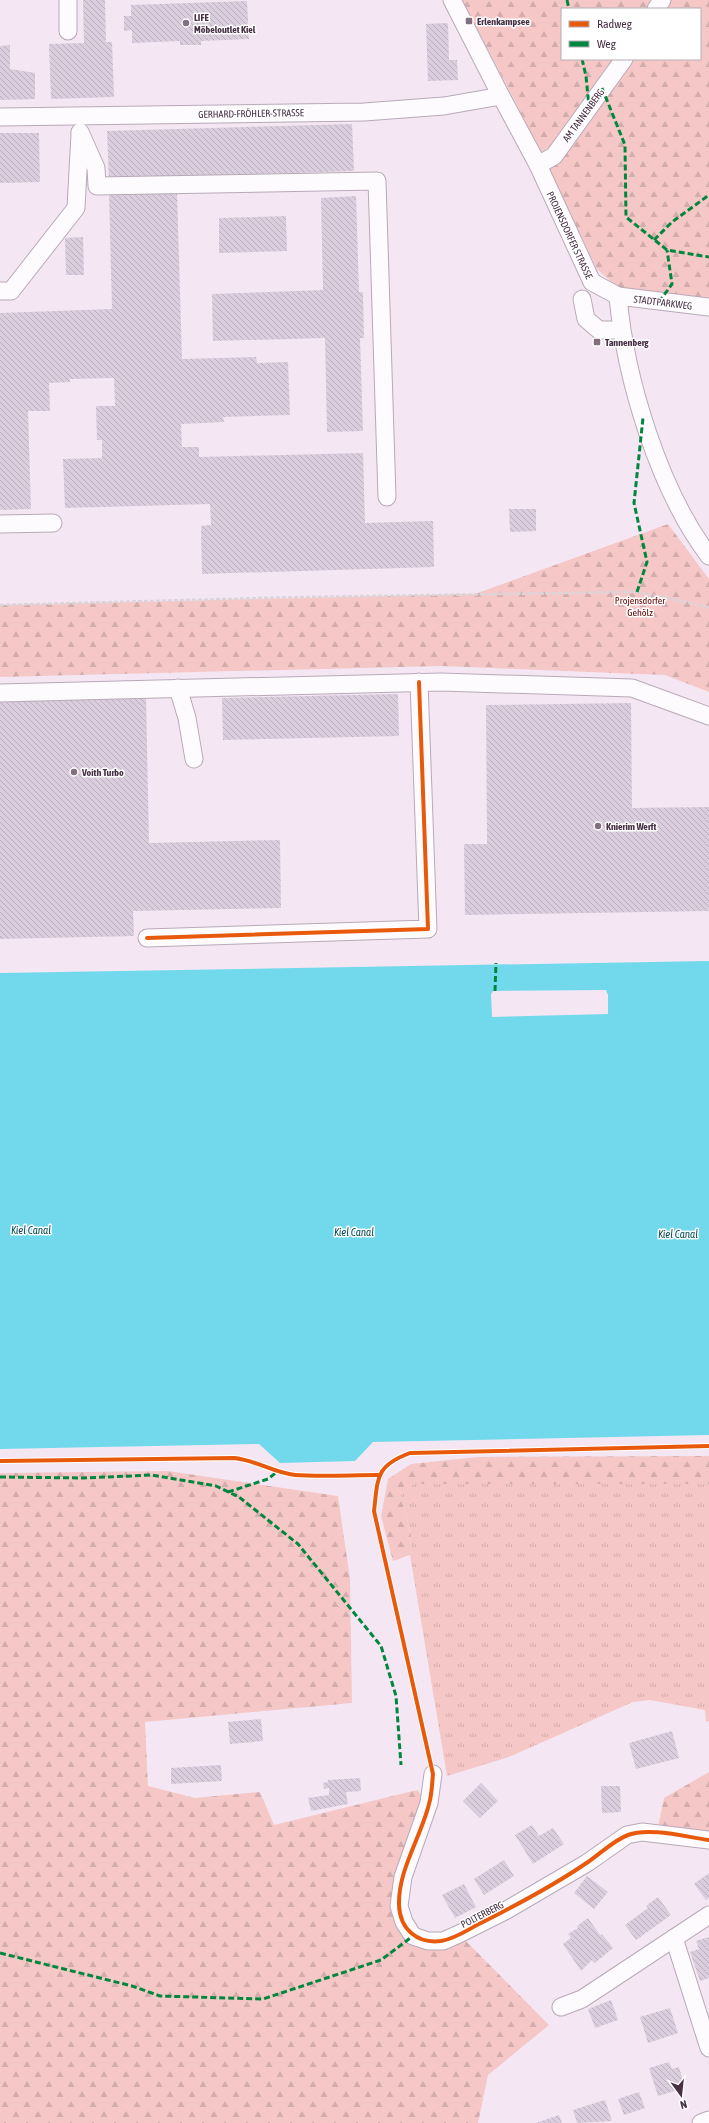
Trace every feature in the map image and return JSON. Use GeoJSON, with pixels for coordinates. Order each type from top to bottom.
{"type":"FeatureCollection","features":[{"type":"Feature","properties":{"kind":"street"},"geometry":{"type":"LineString","coordinates":[[68,0],[68,31]]}},
{"type":"Feature","properties":{"kind":"street","name":"PROJENSDORFER STRASSE"},"geometry":{"type":"LineString","coordinates":[[452,0],[538,165],[592,282],[618,296]]}},
{"type":"Feature","properties":{"kind":"street","name":"AM TANNENBERG"},"geometry":{"type":"LineString","coordinates":[[538,165],[554,156],[623,60]]}},
{"type":"Feature","properties":{"kind":"street","name":"GERHARD-FRÖHLER-STRASSE"},"geometry":{"type":"LineString","coordinates":[[0,117],[79,124],[364,112],[444,106],[501,96]]}},
{"type":"Feature","properties":{"kind":"street"},"geometry":{"type":"LineString","coordinates":[[0,291],[11,290],[76,208],[79,124]]}},
{"type":"Feature","properties":{"kind":"street"},"geometry":{"type":"LineString","coordinates":[[79,124],[96,168],[97,186],[378,181],[387,497]]}},
{"type":"Feature","properties":{"kind":"street"},"geometry":{"type":"LineString","coordinates":[[618,296],[621,330],[643,418],[661,470],[688,525],[709,556]]}},
{"type":"Feature","properties":{"kind":"street","name":"STADTPARKWEG"},"geometry":{"type":"LineString","coordinates":[[618,296],[709,307]]}},
{"type":"Feature","properties":{"kind":"street"},"geometry":{"type":"LineString","coordinates":[[582,299],[586,320],[599,330],[621,330]]}},
{"type":"Feature","properties":{"kind":"street"},"geometry":{"type":"LineString","coordinates":[[0,524],[53,523]]}},
{"type":"Feature","properties":{"kind":"street"},"geometry":{"type":"LineString","coordinates":[[147,938],[428,929],[419,682]]}},
{"type":"Feature","properties":{"kind":"street"},"geometry":{"type":"LineString","coordinates":[[0,693],[419,682],[632,688],[709,716]]}},
{"type":"Feature","properties":{"kind":"street"},"geometry":{"type":"LineString","coordinates":[[178,688],[187,718],[194,759]]}},
{"type":"Feature","properties":{"kind":"street","name":"POLTERBERG"},"geometry":{"type":"LineString","coordinates":[[433,1774],[429,1804],[403,1877],[399,1906],[404,1922],[413,1936],[428,1941],[443,1940],[454,1936],[505,1911],[587,1863],[627,1835],[642,1832],[709,1840]]}},
{"type":"Feature","properties":{"kind":"street"},"geometry":{"type":"LineString","coordinates":[[561,2007],[582,1998],[709,1915]]}},
{"type":"Feature","properties":{"kind":"street"},"geometry":{"type":"LineString","coordinates":[[674,1938],[709,2048]]}},
{"type":"Feature","properties":{"kind":"street"},"geometry":{"type":"LineString","coordinates":[[701,2123],[709,2120]]}},
{"type":"Feature","properties":{"kind":"path"},"geometry":{"type":"LineString","coordinates":[[0,605],[299,597],[637,592],[709,607]]}},
{"type":"Feature","properties":{"kind":"green space"},"geometry":{"type":"Polygon","coordinates":[[[462,0],[709,0],[709,299],[641,294],[617,287],[597,269],[519,109],[462,0]]]}},
{"type":"Feature","properties":{"kind":"green space","name":"Projensdorfer Gehölz"},"geometry":{"type":"Polygon","coordinates":[[[668,524],[709,579],[709,692],[665,675],[441,666],[0,677],[0,605],[475,594],[668,524]]]}},
{"type":"Feature","properties":{"kind":"green space"},"geometry":{"type":"Polygon","coordinates":[[[709,1456],[709,1484],[414,1484],[400,1495],[411,1533],[410,1555],[393,1561],[381,1516],[388,1479],[411,1464],[478,1457],[709,1456]]]}},
{"type":"Feature","properties":{"kind":"green space"},"geometry":{"type":"Polygon","coordinates":[[[168,1471],[338,1496],[350,1579],[352,1703],[145,1722],[148,1786],[195,1798],[260,1792],[274,1825],[417,1790],[429,1803],[403,1877],[413,1936],[459,1934],[549,2025],[488,2075],[478,2123],[0,2123],[0,1473],[168,1471]]]}},
{"type":"Feature","properties":{"kind":"green space"},"geometry":{"type":"Polygon","coordinates":[[[414,1483],[709,1484],[709,1721],[706,1722],[705,1710],[650,1700],[633,1702],[509,1757],[447,1776],[410,1555],[411,1533],[400,1495],[414,1483]]]}},
{"type":"Feature","properties":{"kind":"green space"},"geometry":{"type":"Polygon","coordinates":[[[709,1772],[709,1834],[658,1827],[664,1798],[709,1772]]]}},
{"type":"Feature","properties":{"kind":"water","name":"Kiel Canal"},"geometry":{"type":"Polygon","coordinates":[[[709,961],[709,1435],[373,1442],[355,1461],[280,1463],[259,1444],[0,1449],[0,973],[709,961]]]}},
{"type":"Feature","properties":{"kind":"pier"},"geometry":{"type":"Polygon","coordinates":[[[606,990],[608,995],[608,1014],[492,1017],[491,994],[493,991],[606,990]]]}},
{"type":"Feature","properties":{"kind":"building"},"geometry":{"type":"Polygon","coordinates":[[[83,0],[105,0],[106,42],[112,42],[114,97],[51,99],[49,44],[84,43],[83,0]]]}},
{"type":"Feature","properties":{"kind":"building","name":"LIFE Möbeloutlet Kiel"},"geometry":{"type":"Polygon","coordinates":[[[247,1],[249,39],[201,41],[201,45],[180,45],[180,41],[132,43],[132,30],[124,31],[124,16],[131,16],[131,5],[247,1]]]}},
{"type":"Feature","properties":{"kind":"building"},"geometry":{"type":"Polygon","coordinates":[[[448,23],[449,60],[457,60],[458,80],[428,81],[426,24],[448,23]]]}},
{"type":"Feature","properties":{"kind":"building"},"geometry":{"type":"Polygon","coordinates":[[[10,45],[10,69],[35,73],[35,99],[0,100],[0,46],[10,45]]]}},
{"type":"Feature","properties":{"kind":"building"},"geometry":{"type":"Polygon","coordinates":[[[352,124],[354,171],[109,179],[107,131],[352,124]]]}},
{"type":"Feature","properties":{"kind":"building"},"geometry":{"type":"Polygon","coordinates":[[[0,133],[39,133],[40,182],[0,183],[0,133]]]}},
{"type":"Feature","properties":{"kind":"building"},"geometry":{"type":"Polygon","coordinates":[[[177,192],[182,359],[256,357],[257,363],[288,362],[290,415],[223,417],[224,422],[181,424],[182,447],[199,447],[199,457],[363,453],[365,523],[433,521],[434,567],[202,574],[201,526],[211,525],[210,504],[65,508],[63,459],[102,458],[102,440],[97,440],[96,406],[115,406],[114,378],[70,379],[70,382],[49,383],[50,411],[28,411],[31,509],[0,510],[0,313],[112,309],[109,194],[177,192]]]}},
{"type":"Feature","properties":{"kind":"building"},"geometry":{"type":"Polygon","coordinates":[[[356,196],[359,292],[363,292],[364,338],[360,338],[363,431],[327,432],[325,338],[213,341],[212,294],[323,290],[321,198],[356,196]]]}},
{"type":"Feature","properties":{"kind":"building"},"geometry":{"type":"Polygon","coordinates":[[[286,216],[287,251],[219,253],[219,218],[286,216]]]}},
{"type":"Feature","properties":{"kind":"building"},"geometry":{"type":"Polygon","coordinates":[[[83,237],[84,275],[66,275],[65,238],[83,237]]]}},
{"type":"Feature","properties":{"kind":"building"},"geometry":{"type":"Polygon","coordinates":[[[509,509],[536,509],[536,531],[510,532],[509,509]]]}},
{"type":"Feature","properties":{"kind":"building"},"geometry":{"type":"Polygon","coordinates":[[[398,694],[399,736],[223,740],[222,698],[398,694]]]}},
{"type":"Feature","properties":{"kind":"building","name":"Voith Turbo"},"geometry":{"type":"Polygon","coordinates":[[[146,697],[149,843],[280,840],[281,908],[133,911],[134,936],[0,939],[0,700],[146,697]]]}},
{"type":"Feature","properties":{"kind":"building","name":"Knierim Werft"},"geometry":{"type":"Polygon","coordinates":[[[631,703],[632,808],[709,807],[709,911],[465,915],[464,844],[487,844],[486,705],[631,703]]]}},
{"type":"Feature","properties":{"kind":"building"},"geometry":{"type":"Polygon","coordinates":[[[261,1719],[263,1741],[230,1744],[228,1722],[261,1719]]]}},
{"type":"Feature","properties":{"kind":"building"},"geometry":{"type":"Polygon","coordinates":[[[672,1731],[679,1758],[636,1769],[629,1743],[672,1731]]]}},
{"type":"Feature","properties":{"kind":"building"},"geometry":{"type":"Polygon","coordinates":[[[221,1765],[222,1781],[171,1784],[171,1768],[221,1765]]]}},
{"type":"Feature","properties":{"kind":"building"},"geometry":{"type":"Polygon","coordinates":[[[360,1778],[361,1791],[346,1792],[348,1804],[311,1811],[308,1798],[329,1795],[329,1788],[324,1789],[323,1783],[328,1782],[328,1780],[360,1778]]]}},
{"type":"Feature","properties":{"kind":"building"},"geometry":{"type":"Polygon","coordinates":[[[481,1783],[498,1801],[480,1818],[463,1801],[481,1783]]]}},
{"type":"Feature","properties":{"kind":"building"},"geometry":{"type":"Polygon","coordinates":[[[601,1786],[620,1786],[621,1812],[602,1813],[601,1786]]]}},
{"type":"Feature","properties":{"kind":"building"},"geometry":{"type":"Polygon","coordinates":[[[532,1825],[539,1836],[553,1828],[564,1844],[533,1864],[515,1835],[532,1825]]]}},
{"type":"Feature","properties":{"kind":"building"},"geometry":{"type":"Polygon","coordinates":[[[504,1860],[514,1876],[484,1895],[474,1879],[504,1860]]]}},
{"type":"Feature","properties":{"kind":"building"},"geometry":{"type":"Polygon","coordinates":[[[709,1873],[709,1898],[706,1900],[694,1884],[709,1873]]]}},
{"type":"Feature","properties":{"kind":"building"},"geometry":{"type":"Polygon","coordinates":[[[587,1876],[608,1892],[594,1909],[574,1893],[587,1876]]]}},
{"type":"Feature","properties":{"kind":"building"},"geometry":{"type":"Polygon","coordinates":[[[464,1884],[476,1907],[455,1918],[442,1895],[464,1884]]]}},
{"type":"Feature","properties":{"kind":"building"},"geometry":{"type":"Polygon","coordinates":[[[658,1897],[671,1915],[636,1940],[625,1925],[648,1908],[646,1906],[658,1897]]]}},
{"type":"Feature","properties":{"kind":"building"},"geometry":{"type":"Polygon","coordinates":[[[588,1918],[600,1935],[602,1934],[613,1948],[595,1963],[592,1960],[581,1971],[563,1944],[571,1938],[568,1934],[578,1928],[577,1926],[588,1918]]]}},
{"type":"Feature","properties":{"kind":"building"},"geometry":{"type":"Polygon","coordinates":[[[709,1937],[709,1978],[700,1981],[690,1952],[699,1949],[696,1941],[709,1937]]]}},
{"type":"Feature","properties":{"kind":"building"},"geometry":{"type":"Polygon","coordinates":[[[611,2000],[618,2020],[595,2028],[588,2009],[611,2000]]]}},
{"type":"Feature","properties":{"kind":"building"},"geometry":{"type":"Polygon","coordinates":[[[670,2008],[678,2033],[648,2043],[640,2017],[670,2008]]]}},
{"type":"Feature","properties":{"kind":"building"},"geometry":{"type":"Polygon","coordinates":[[[669,2062],[672,2069],[679,2067],[685,2088],[658,2096],[649,2068],[669,2062]]]}},
{"type":"Feature","properties":{"kind":"building"},"geometry":{"type":"Polygon","coordinates":[[[639,2092],[645,2108],[624,2115],[618,2099],[639,2092]]]}},
{"type":"Feature","properties":{"kind":"building"},"geometry":{"type":"Polygon","coordinates":[[[605,2100],[612,2121],[577,2123],[573,2110],[605,2100]]]}},
{"type":"Feature","properties":{"kind":"building"},"geometry":{"type":"Polygon","coordinates":[[[559,2115],[562,2123],[536,2123],[559,2115]]]}},
{"type":"Feature","properties":{"kind":"marked path"},"geometry":{"type":"LineString","coordinates":[[567,0],[569,8]]}},
{"type":"Feature","properties":{"kind":"marked path"},"geometry":{"type":"LineString","coordinates":[[582,60],[586,76],[589,107]]}},
{"type":"Feature","properties":{"kind":"marked path"},"geometry":{"type":"LineString","coordinates":[[602,88],[625,145],[626,217],[667,250],[709,257]]}},
{"type":"Feature","properties":{"kind":"marked path"},"geometry":{"type":"LineString","coordinates":[[654,240],[672,222],[709,195]]}},
{"type":"Feature","properties":{"kind":"marked path"},"geometry":{"type":"LineString","coordinates":[[659,302],[672,284],[667,250]]}},
{"type":"Feature","properties":{"kind":"marked path"},"geometry":{"type":"LineString","coordinates":[[637,592],[647,562],[634,503],[643,418]]}},
{"type":"Feature","properties":{"kind":"marked path"},"geometry":{"type":"LineString","coordinates":[[495,991],[496,963]]}},
{"type":"Feature","properties":{"kind":"marked path"},"geometry":{"type":"LineString","coordinates":[[228,1492],[268,1479],[278,1471]]}},
{"type":"Feature","properties":{"kind":"marked path"},"geometry":{"type":"LineString","coordinates":[[0,1477],[84,1478],[152,1475],[216,1486],[239,1497],[298,1544],[381,1646],[396,1696],[401,1765]]}},
{"type":"Feature","properties":{"kind":"marked path"},"geometry":{"type":"LineString","coordinates":[[0,1953],[132,1986],[160,1996],[263,1999],[381,1960],[413,1936]]}},
{"type":"Feature","properties":{"kind":"cycle path"},"geometry":{"type":"LineString","coordinates":[[147,938],[428,929],[419,682]]}},
{"type":"Feature","properties":{"kind":"cycle path"},"geometry":{"type":"LineString","coordinates":[[709,1446],[410,1453],[390,1463],[380,1474],[376,1490],[374,1511],[433,1774],[429,1804],[406,1866],[400,1892],[400,1914],[403,1922],[412,1934],[418,1938],[433,1941],[441,1941],[455,1937],[548,1887],[575,1871],[607,1847],[628,1835],[657,1832],[709,1840]]}},
{"type":"Feature","properties":{"kind":"cycle path"},"geometry":{"type":"LineString","coordinates":[[0,1461],[234,1458],[250,1461],[280,1472],[295,1475],[378,1475]]}},
{"type":"Feature","properties":{"kind":"place","name":"Erlenkampsee"},"geometry":{"type":"Point","coordinates":[469,21]}},
{"type":"Feature","properties":{"kind":"place","name":"LIFE Möbeloutlet Kiel"},"geometry":{"type":"Point","coordinates":[186,23]}},
{"type":"Feature","properties":{"kind":"place","name":"Tannenberg"},"geometry":{"type":"Point","coordinates":[597,342]}},
{"type":"Feature","properties":{"kind":"place","name":"Voith Turbo"},"geometry":{"type":"Point","coordinates":[74,772]}},
{"type":"Feature","properties":{"kind":"place","name":"Knierim Werft"},"geometry":{"type":"Point","coordinates":[598,826]}}]}
